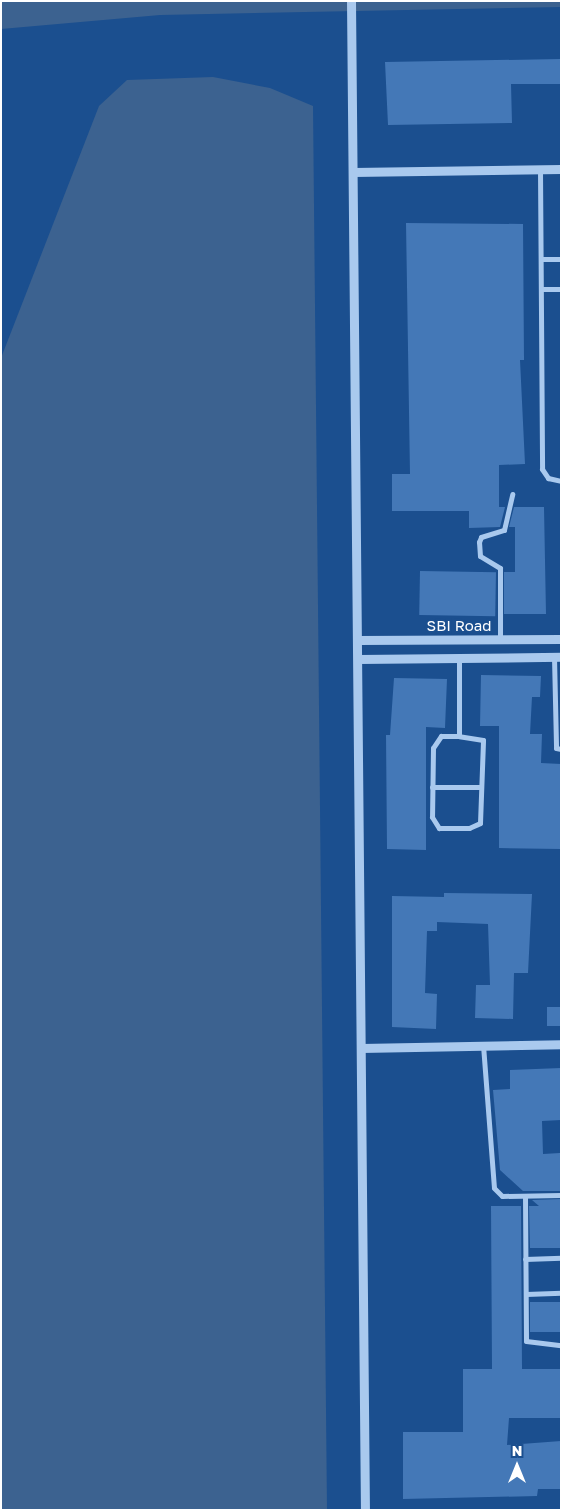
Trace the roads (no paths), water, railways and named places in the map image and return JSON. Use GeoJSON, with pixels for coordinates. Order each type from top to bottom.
{"type":"FeatureCollection","features":[{"type":"Feature","properties":{"kind":"street"},"geometry":{"type":"LineString","coordinates":[[351,1],[365,1510]]}},
{"type":"Feature","properties":{"kind":"street"},"geometry":{"type":"LineString","coordinates":[[353,172],[561,169]]}},
{"type":"Feature","properties":{"kind":"street"},"geometry":{"type":"LineString","coordinates":[[540,170],[542,469],[548,478],[561,481]]}},
{"type":"Feature","properties":{"kind":"street"},"geometry":{"type":"LineString","coordinates":[[540,259],[561,259]]}},
{"type":"Feature","properties":{"kind":"street"},"geometry":{"type":"LineString","coordinates":[[541,289],[561,289]]}},
{"type":"Feature","properties":{"kind":"street"},"geometry":{"type":"LineString","coordinates":[[500,639],[500,568],[480,556],[478,542],[481,537],[504,530],[512,494]]}},
{"type":"Feature","properties":{"kind":"street","name":"SBI Road"},"geometry":{"type":"LineString","coordinates":[[357,640],[561,639]]}},
{"type":"Feature","properties":{"kind":"street"},"geometry":{"type":"LineString","coordinates":[[358,659],[558,657],[556,748],[561,749]]}},
{"type":"Feature","properties":{"kind":"street"},"geometry":{"type":"LineString","coordinates":[[459,658],[459,736]]}},
{"type":"Feature","properties":{"kind":"street"},"geometry":{"type":"LineString","coordinates":[[459,736],[483,740],[477,826],[439,828],[432,817],[432,786],[435,741],[459,736]]}},
{"type":"Feature","properties":{"kind":"street"},"geometry":{"type":"LineString","coordinates":[[432,786],[481,787]]}},
{"type":"Feature","properties":{"kind":"street"},"geometry":{"type":"LineString","coordinates":[[361,1048],[561,1044]]}},
{"type":"Feature","properties":{"kind":"street"},"geometry":{"type":"LineString","coordinates":[[483,1045],[494,1188],[502,1196],[561,1195]]}},
{"type":"Feature","properties":{"kind":"street"},"geometry":{"type":"LineString","coordinates":[[525,1196],[526,1341],[561,1345]]}},
{"type":"Feature","properties":{"kind":"street"},"geometry":{"type":"LineString","coordinates":[[525,1258],[561,1258]]}},
{"type":"Feature","properties":{"kind":"street"},"geometry":{"type":"LineString","coordinates":[[526,1294],[561,1293]]}},
{"type":"Feature","properties":{"kind":"water"},"geometry":{"type":"Polygon","coordinates":[[[1,1],[561,1],[561,7],[160,15],[1,29],[1,1]]]}},
{"type":"Feature","properties":{"kind":"water"},"geometry":{"type":"Polygon","coordinates":[[[213,77],[270,88],[313,106],[327,1510],[1,1510],[1,358],[99,106],[127,80],[213,77]]]}}]}
